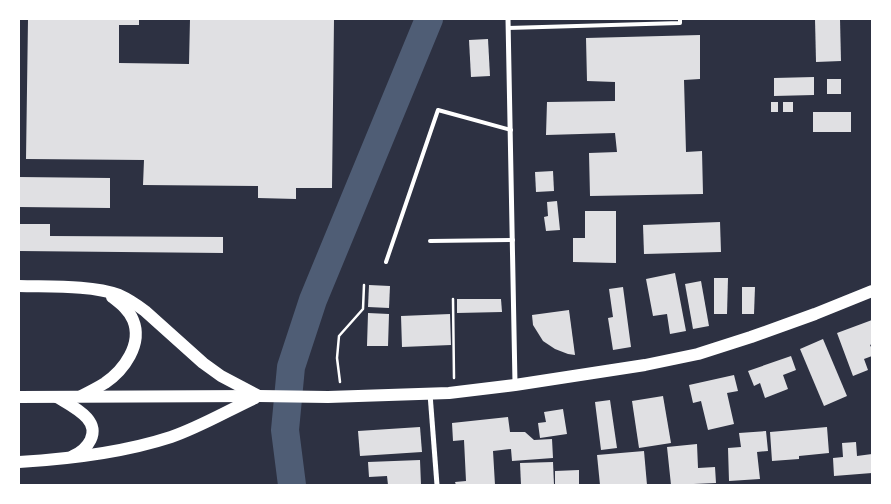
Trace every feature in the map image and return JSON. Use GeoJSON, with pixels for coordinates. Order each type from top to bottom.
{"type":"FeatureCollection","features":[{"type":"Feature","properties":{"kind":"main road"},"geometry":{"type":"LineString","coordinates":[[19,286],[78,288],[119,295],[138,305],[203,363],[221,376],[259,396]]}},
{"type":"Feature","properties":{"kind":"main road"},"geometry":{"type":"LineString","coordinates":[[79,397],[106,382],[114,375],[130,356],[134,345],[135,332],[133,320],[124,306],[104,291]]}},
{"type":"Feature","properties":{"kind":"main road"},"geometry":{"type":"LineString","coordinates":[[19,397],[328,397],[430,394],[515,385],[645,365],[698,354],[816,314],[872,291]]}},
{"type":"Feature","properties":{"kind":"main road"},"geometry":{"type":"LineString","coordinates":[[19,462],[62,459],[137,446],[170,437],[200,426],[259,396]]}},
{"type":"Feature","properties":{"kind":"main road"},"geometry":{"type":"LineString","coordinates":[[57,397],[84,415],[90,422],[92,430],[91,439],[84,450],[62,459]]}},
{"type":"Feature","properties":{"kind":"street"},"geometry":{"type":"LineString","coordinates":[[508,19],[515,385]]}},
{"type":"Feature","properties":{"kind":"street"},"geometry":{"type":"LineString","coordinates":[[430,394],[437,485]]}},
{"type":"Feature","properties":{"kind":"lane"},"geometry":{"type":"LineString","coordinates":[[508,28],[680,23],[680,19]]}},
{"type":"Feature","properties":{"kind":"lane"},"geometry":{"type":"LineString","coordinates":[[386,262],[438,110],[511,130]]}},
{"type":"Feature","properties":{"kind":"lane"},"geometry":{"type":"LineString","coordinates":[[430,241],[513,240]]}},
{"type":"Feature","properties":{"kind":"path"},"geometry":{"type":"LineString","coordinates":[[342,396],[337,358],[339,336],[363,309],[364,285]]}},
{"type":"Feature","properties":{"kind":"path"},"geometry":{"type":"LineString","coordinates":[[453,299],[454,392]]}},
{"type":"Feature","properties":{"kind":"building"},"geometry":{"type":"Polygon","coordinates":[[[28,19],[139,19],[139,25],[119,25],[119,63],[189,64],[190,19],[334,19],[332,188],[296,188],[296,199],[258,198],[258,186],[143,185],[144,160],[26,159],[28,19]]]}},
{"type":"Feature","properties":{"kind":"building"},"geometry":{"type":"Polygon","coordinates":[[[815,19],[840,19],[841,61],[816,62],[815,19]]]}},
{"type":"Feature","properties":{"kind":"building"},"geometry":{"type":"Polygon","coordinates":[[[700,35],[700,79],[684,80],[686,152],[702,151],[703,194],[590,196],[589,153],[617,152],[615,133],[546,135],[547,102],[615,101],[615,82],[587,81],[586,38],[700,35]]]}},
{"type":"Feature","properties":{"kind":"building"},"geometry":{"type":"Polygon","coordinates":[[[488,39],[490,76],[471,77],[469,40],[488,39]]]}},
{"type":"Feature","properties":{"kind":"building"},"geometry":{"type":"Polygon","coordinates":[[[814,77],[814,95],[774,96],[774,78],[814,77]]]}},
{"type":"Feature","properties":{"kind":"building"},"geometry":{"type":"Polygon","coordinates":[[[827,79],[841,79],[841,94],[827,94],[827,79]]]}},
{"type":"Feature","properties":{"kind":"building"},"geometry":{"type":"Polygon","coordinates":[[[771,102],[778,102],[778,112],[771,112],[771,102]]]}},
{"type":"Feature","properties":{"kind":"building"},"geometry":{"type":"Polygon","coordinates":[[[783,102],[793,102],[793,112],[783,112],[783,102]]]}},
{"type":"Feature","properties":{"kind":"building"},"geometry":{"type":"Polygon","coordinates":[[[813,112],[851,112],[851,132],[813,132],[813,112]]]}},
{"type":"Feature","properties":{"kind":"building"},"geometry":{"type":"Polygon","coordinates":[[[553,171],[554,191],[536,192],[535,172],[553,171]]]}},
{"type":"Feature","properties":{"kind":"building"},"geometry":{"type":"Polygon","coordinates":[[[19,177],[110,178],[110,208],[19,207],[19,177]]]}},
{"type":"Feature","properties":{"kind":"building"},"geometry":{"type":"Polygon","coordinates":[[[557,201],[560,230],[546,231],[544,217],[548,216],[547,202],[557,201]]]}},
{"type":"Feature","properties":{"kind":"building"},"geometry":{"type":"Polygon","coordinates":[[[585,211],[616,211],[616,263],[573,262],[573,238],[585,238],[585,211]]]}},
{"type":"Feature","properties":{"kind":"building"},"geometry":{"type":"Polygon","coordinates":[[[720,222],[721,252],[644,254],[643,225],[720,222]]]}},
{"type":"Feature","properties":{"kind":"building"},"geometry":{"type":"Polygon","coordinates":[[[19,224],[50,224],[50,236],[223,237],[223,253],[19,251],[19,224]]]}},
{"type":"Feature","properties":{"kind":"building"},"geometry":{"type":"Polygon","coordinates":[[[675,273],[686,331],[670,334],[667,314],[653,316],[646,279],[675,273]]]}},
{"type":"Feature","properties":{"kind":"building"},"geometry":{"type":"Polygon","coordinates":[[[714,278],[728,278],[727,314],[714,314],[714,278]]]}},
{"type":"Feature","properties":{"kind":"building"},"geometry":{"type":"Polygon","coordinates":[[[701,281],[709,326],[693,329],[685,284],[701,281]]]}},
{"type":"Feature","properties":{"kind":"building"},"geometry":{"type":"Polygon","coordinates":[[[369,285],[390,286],[389,308],[368,307],[369,285]]]}},
{"type":"Feature","properties":{"kind":"building"},"geometry":{"type":"Polygon","coordinates":[[[623,287],[631,347],[613,350],[608,318],[613,317],[609,289],[623,287]]]}},
{"type":"Feature","properties":{"kind":"building"},"geometry":{"type":"Polygon","coordinates":[[[742,287],[755,287],[754,314],[742,314],[742,287]]]}},
{"type":"Feature","properties":{"kind":"building"},"geometry":{"type":"Polygon","coordinates":[[[457,299],[501,299],[502,312],[457,313],[457,299]]]}},
{"type":"Feature","properties":{"kind":"building"},"geometry":{"type":"Polygon","coordinates":[[[569,310],[575,355],[555,349],[543,341],[533,325],[532,315],[569,310]]]}},
{"type":"Feature","properties":{"kind":"building"},"geometry":{"type":"Polygon","coordinates":[[[368,313],[389,314],[388,346],[367,346],[368,313]]]}},
{"type":"Feature","properties":{"kind":"building"},"geometry":{"type":"Polygon","coordinates":[[[450,314],[451,345],[402,347],[401,316],[450,314]]]}},
{"type":"Feature","properties":{"kind":"building"},"geometry":{"type":"Polygon","coordinates":[[[872,320],[872,344],[870,345],[872,356],[864,359],[868,370],[853,376],[837,333],[872,320]]]}},
{"type":"Feature","properties":{"kind":"building"},"geometry":{"type":"Polygon","coordinates":[[[823,339],[847,396],[824,406],[800,349],[823,339]]]}},
{"type":"Feature","properties":{"kind":"building"},"geometry":{"type":"Polygon","coordinates":[[[791,356],[796,370],[783,375],[788,389],[765,398],[760,383],[754,386],[748,371],[791,356]]]}},
{"type":"Feature","properties":{"kind":"building"},"geometry":{"type":"Polygon","coordinates":[[[734,375],[738,391],[727,393],[734,424],[708,430],[701,401],[693,403],[689,385],[734,375]]]}},
{"type":"Feature","properties":{"kind":"building"},"geometry":{"type":"Polygon","coordinates":[[[663,396],[671,443],[639,448],[632,401],[663,396]]]}},
{"type":"Feature","properties":{"kind":"building"},"geometry":{"type":"Polygon","coordinates":[[[610,400],[617,448],[601,450],[595,402],[610,400]]]}},
{"type":"Feature","properties":{"kind":"building"},"geometry":{"type":"Polygon","coordinates":[[[563,409],[567,434],[540,438],[538,423],[546,422],[544,412],[563,409]]]}},
{"type":"Feature","properties":{"kind":"building"},"geometry":{"type":"Polygon","coordinates":[[[508,417],[510,432],[525,432],[534,440],[552,439],[553,458],[512,461],[511,449],[493,451],[495,485],[456,485],[455,482],[466,481],[464,440],[453,441],[452,423],[508,417]]]}},
{"type":"Feature","properties":{"kind":"building"},"geometry":{"type":"Polygon","coordinates":[[[420,427],[422,452],[360,456],[358,431],[420,427]]]}},
{"type":"Feature","properties":{"kind":"building"},"geometry":{"type":"Polygon","coordinates":[[[827,427],[829,453],[799,456],[799,459],[772,461],[770,432],[827,427]]]}},
{"type":"Feature","properties":{"kind":"building"},"geometry":{"type":"Polygon","coordinates":[[[766,431],[768,451],[757,452],[760,479],[729,481],[728,448],[741,447],[739,433],[766,431]]]}},
{"type":"Feature","properties":{"kind":"building"},"geometry":{"type":"Polygon","coordinates":[[[856,442],[857,456],[872,454],[872,473],[834,476],[833,458],[843,457],[842,443],[856,442]]]}},
{"type":"Feature","properties":{"kind":"building"},"geometry":{"type":"Polygon","coordinates":[[[697,444],[698,468],[715,467],[716,483],[671,485],[667,447],[697,444]]]}},
{"type":"Feature","properties":{"kind":"building"},"geometry":{"type":"Polygon","coordinates":[[[644,451],[647,485],[600,485],[597,455],[644,451]]]}},
{"type":"Feature","properties":{"kind":"building"},"geometry":{"type":"Polygon","coordinates":[[[420,460],[421,485],[388,485],[387,476],[369,477],[368,462],[420,460]]]}},
{"type":"Feature","properties":{"kind":"building"},"geometry":{"type":"Polygon","coordinates":[[[553,462],[554,485],[521,485],[520,463],[553,462]]]}},
{"type":"Feature","properties":{"kind":"building"},"geometry":{"type":"Polygon","coordinates":[[[579,470],[579,485],[555,485],[555,471],[579,470]]]}},
{"type":"Feature","properties":{"kind":"waterway"},"geometry":{"type":"LineString","coordinates":[[292,485],[285,430],[291,367],[313,300],[429,19]]}}]}
